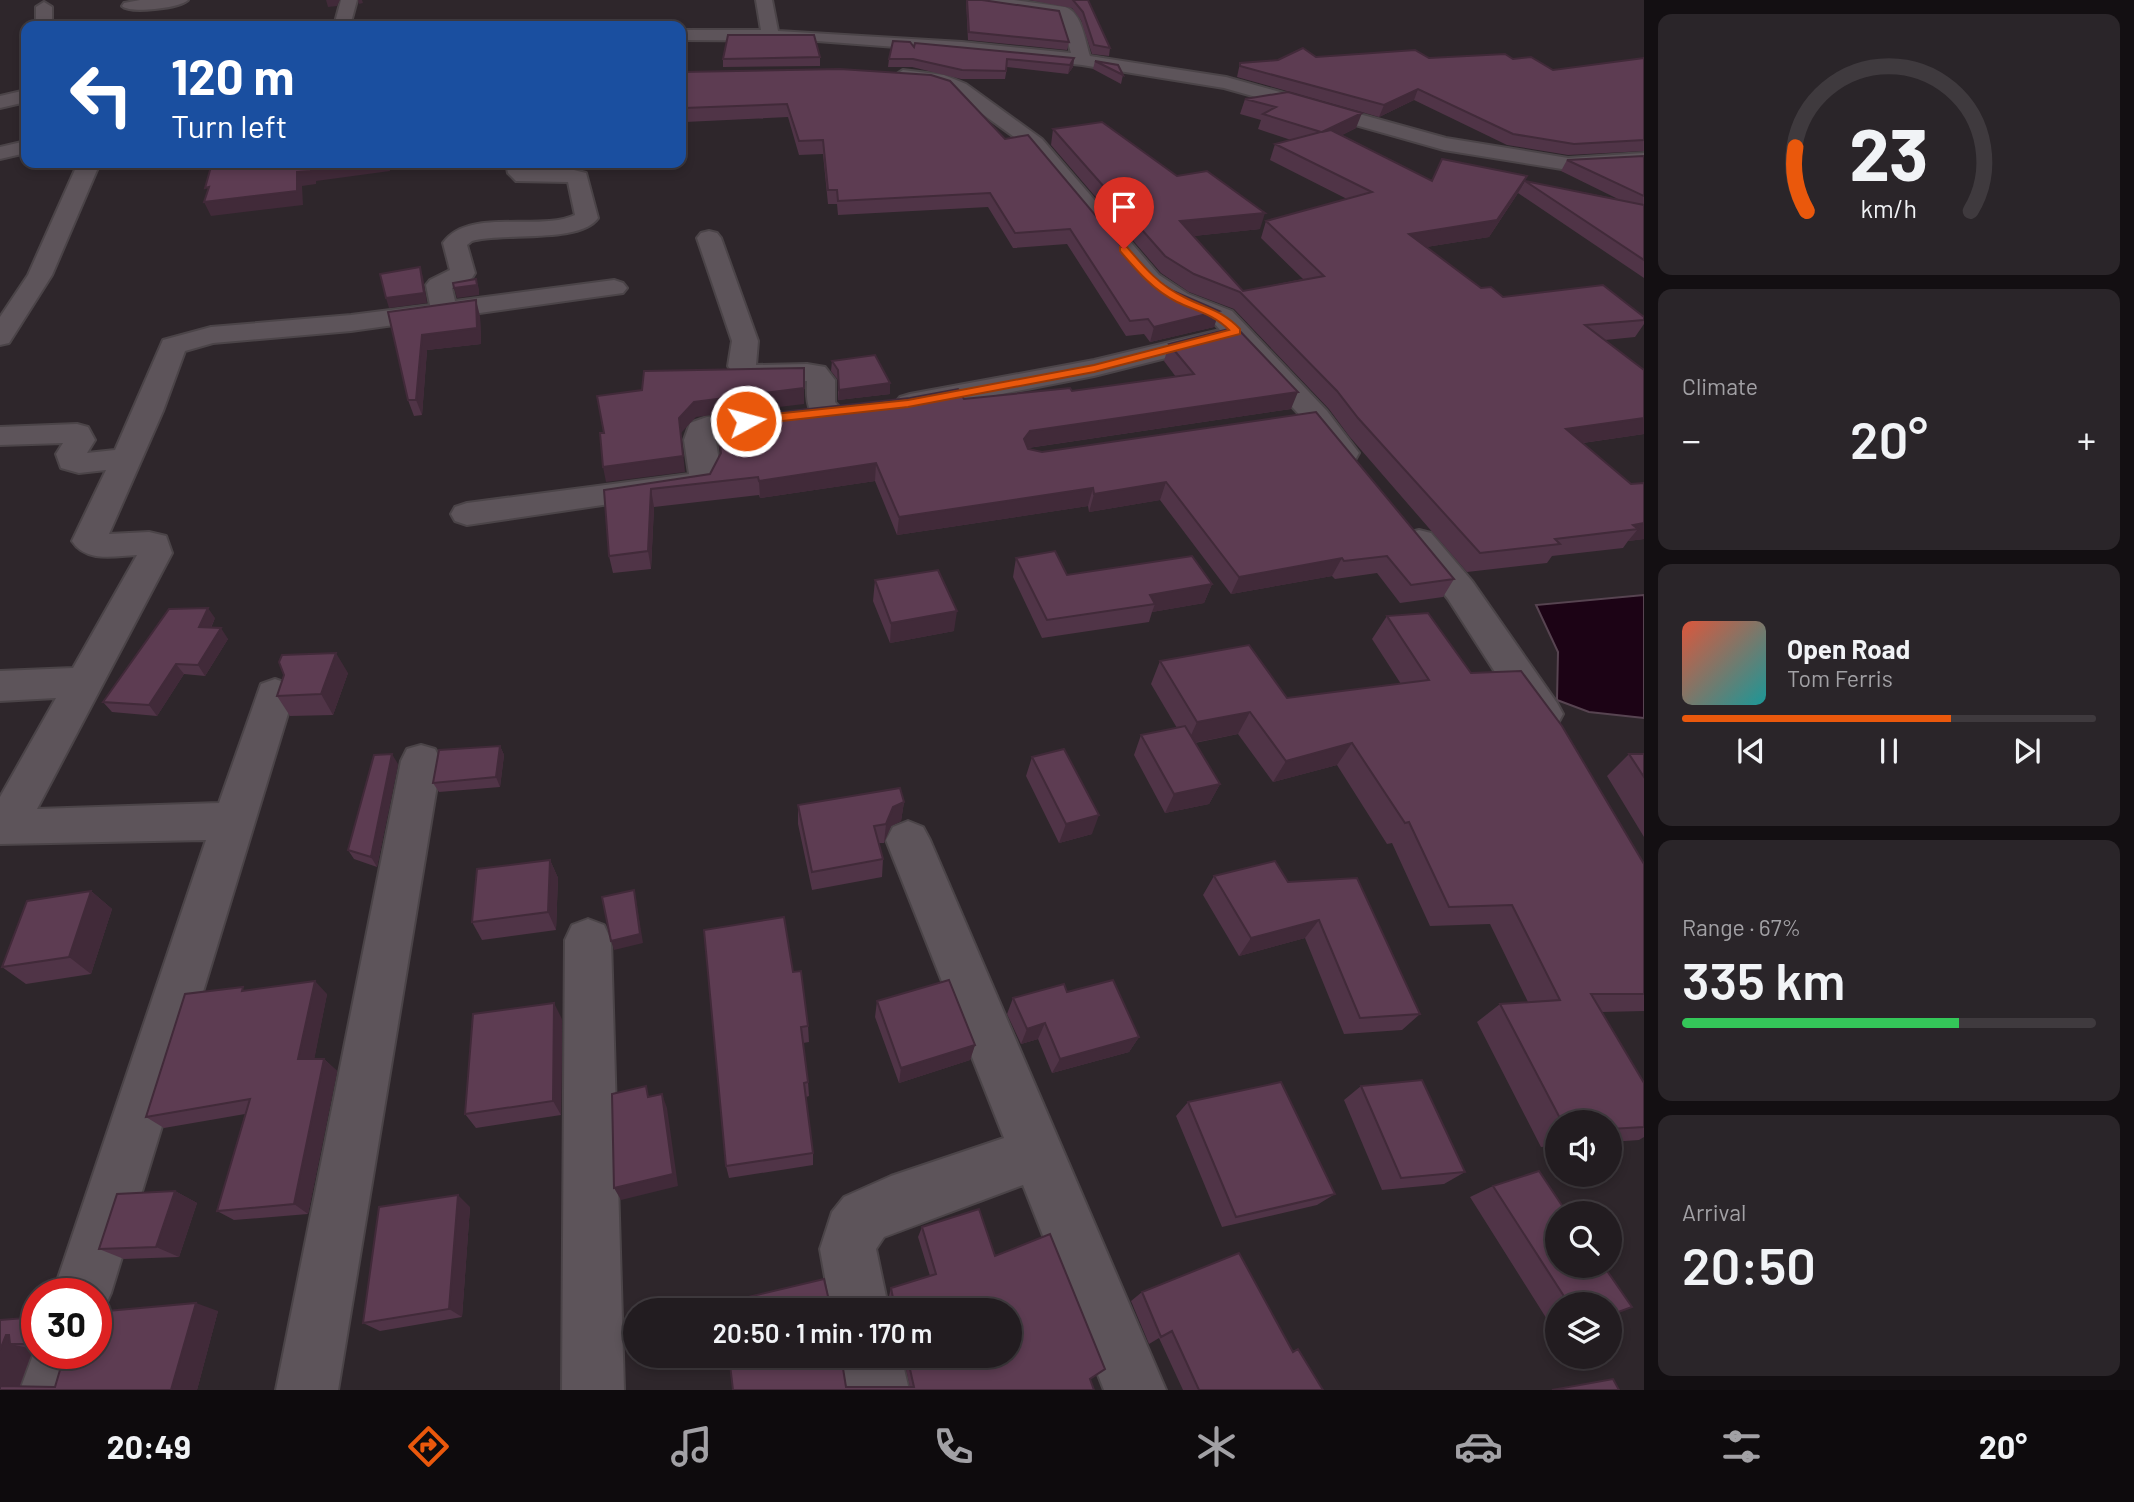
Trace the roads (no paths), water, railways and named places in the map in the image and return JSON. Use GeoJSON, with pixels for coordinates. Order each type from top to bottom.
{"type":"FeatureCollection","features":[{"type":"Feature","properties":{"kind":"street"},"geometry":{"type":"LineString","coordinates":[[131,10],[180,0]]}},
{"type":"Feature","properties":{"kind":"street"},"geometry":{"type":"LineString","coordinates":[[343,21],[349,0]]}},
{"type":"Feature","properties":{"kind":"street"},"geometry":{"type":"LineString","coordinates":[[764,0],[771,36]]}},
{"type":"Feature","properties":{"kind":"street"},"geometry":{"type":"LineString","coordinates":[[980,0],[1023,2],[1059,10],[1069,17],[1082,60]]}},
{"type":"Feature","properties":{"kind":"street"},"geometry":{"type":"LineString","coordinates":[[44,7],[44,21]]}},
{"type":"Feature","properties":{"kind":"street"},"geometry":{"type":"LineString","coordinates":[[686,35],[817,36],[1082,60],[1226,83],[1444,144],[1568,164],[1644,159]]}},
{"type":"Feature","properties":{"kind":"street"},"geometry":{"type":"LineString","coordinates":[[972,48],[957,50],[953,54],[949,77],[1035,144],[1150,280],[1179,299],[1223,317],[1317,417],[1362,474]]}},
{"type":"Feature","properties":{"kind":"street"},"geometry":{"type":"LineString","coordinates":[[873,75],[944,81],[960,88]]}},
{"type":"Feature","properties":{"kind":"street"},"geometry":{"type":"LineString","coordinates":[[0,102],[21,97]]}},
{"type":"Feature","properties":{"kind":"street"},"geometry":{"type":"LineString","coordinates":[[0,153],[21,148]]}},
{"type":"Feature","properties":{"kind":"street"},"geometry":{"type":"LineString","coordinates":[[0,337],[40,275],[87,168]]}},
{"type":"Feature","properties":{"kind":"street"},"geometry":{"type":"LineString","coordinates":[[444,311],[439,285],[458,277],[463,271],[455,243],[459,237],[476,233],[569,225],[583,222],[587,218],[578,178],[566,174],[524,176],[518,168]]}},
{"type":"Feature","properties":{"kind":"street"},"geometry":{"type":"LineString","coordinates":[[709,237],[745,341],[742,366],[748,373],[760,375],[802,371],[815,373],[821,380],[820,404],[855,409]]}},
{"type":"Feature","properties":{"kind":"street"},"geometry":{"type":"LineString","coordinates":[[232,821],[5,828],[156,548],[149,543],[100,546],[89,541],[173,346],[211,335],[444,311],[614,288]]}},
{"type":"Feature","properties":{"kind":"street"},"geometry":{"type":"LineString","coordinates":[[467,514],[700,482],[705,476],[705,466],[699,433],[706,426],[908,404],[1094,368],[1236,332]]}},
{"type":"Feature","properties":{"kind":"street"},"geometry":{"type":"LineString","coordinates":[[1277,423],[1317,417]]}},
{"type":"Feature","properties":{"kind":"street"},"geometry":{"type":"LineString","coordinates":[[0,436],[73,432],[79,435],[80,440],[71,454],[72,461],[79,463],[127,458]]}},
{"type":"Feature","properties":{"kind":"street"},"geometry":{"type":"LineString","coordinates":[[1405,525],[1460,590],[1558,736]]}},
{"type":"Feature","properties":{"kind":"street"},"geometry":{"type":"LineString","coordinates":[[0,685],[85,682]]}},
{"type":"Feature","properties":{"kind":"street"},"geometry":{"type":"LineString","coordinates":[[87,1278],[275,694]]}},
{"type":"Feature","properties":{"kind":"street"},"geometry":{"type":"LineString","coordinates":[[307,1390],[421,761]]}},
{"type":"Feature","properties":{"kind":"street"},"geometry":{"type":"LineString","coordinates":[[908,840],[1135,1390]]}},
{"type":"Feature","properties":{"kind":"street"},"geometry":{"type":"LineString","coordinates":[[588,940],[593,1390]]}},
{"type":"Feature","properties":{"kind":"street"},"geometry":{"type":"LineString","coordinates":[[857,1298],[848,1249],[852,1233],[864,1217],[891,1204],[1037,1153]]}},
{"type":"Feature","properties":{"kind":"street"},"geometry":{"type":"LineString","coordinates":[[873,1368],[878,1390]]}},
{"type":"Feature","properties":{"kind":"street"},"geometry":{"type":"LineString","coordinates":[[51,1390],[58,1369]]}}]}
